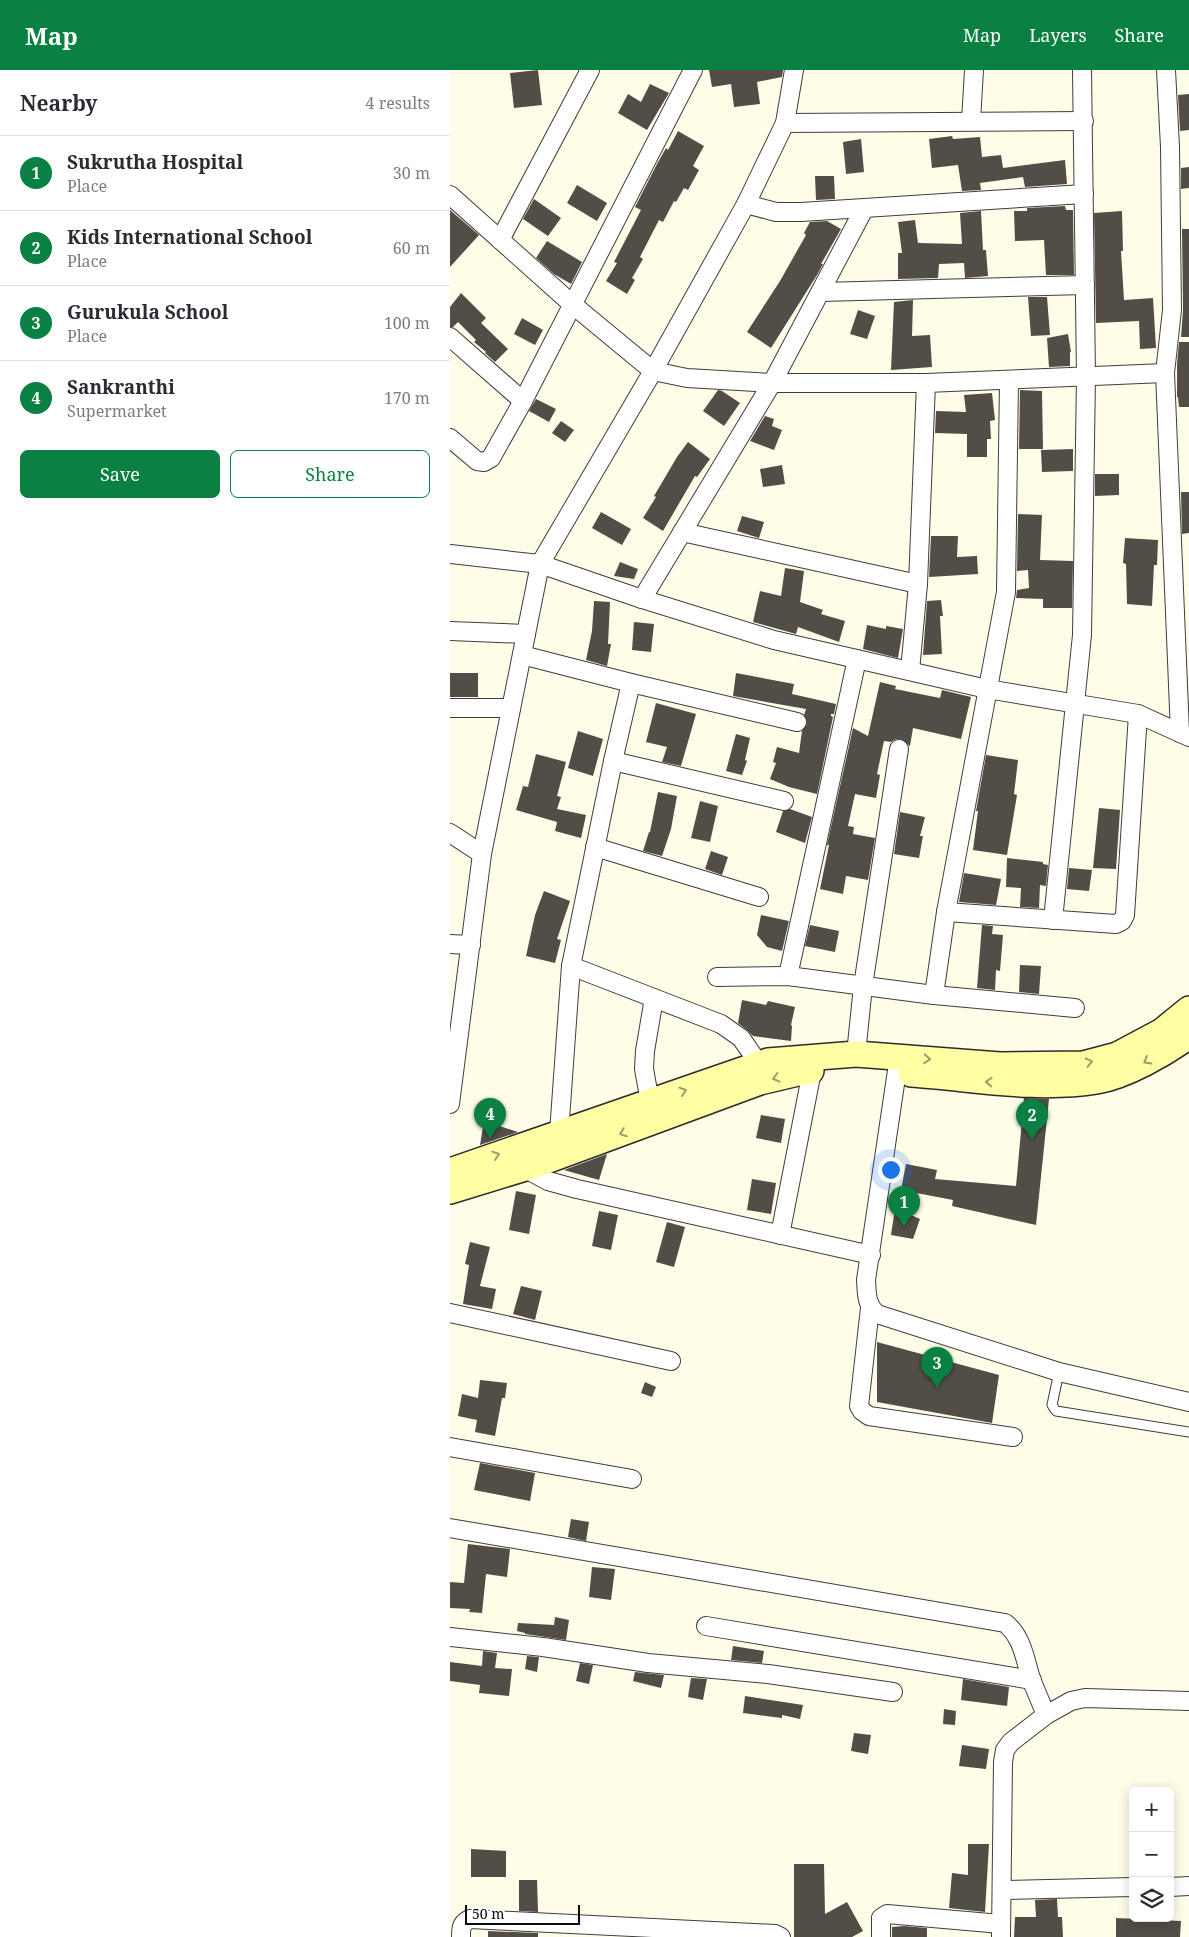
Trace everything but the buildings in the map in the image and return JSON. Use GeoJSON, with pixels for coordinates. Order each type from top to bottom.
{"type":"FeatureCollection","features":[{"type":"Feature","properties":{"kind":"street"},"geometry":{"type":"LineString","coordinates":[[500,240],[590,70]]}},
{"type":"Feature","properties":{"kind":"street"},"geometry":{"type":"LineString","coordinates":[[450,438],[477,461],[484,462],[491,458],[523,401],[693,70]]}},
{"type":"Feature","properties":{"kind":"street"},"geometry":{"type":"LineString","coordinates":[[450,1104],[482,854],[540,564],[653,371],[746,204],[786,123],[794,70]]}},
{"type":"Feature","properties":{"kind":"street"},"geometry":{"type":"LineString","coordinates":[[971,121],[974,70]]}},
{"type":"Feature","properties":{"kind":"street"},"geometry":{"type":"LineString","coordinates":[[1053,920],[1082,635],[1086,377],[1082,70]]}},
{"type":"Feature","properties":{"kind":"street"},"geometry":{"type":"LineString","coordinates":[[450,554],[540,564],[642,599],[774,640],[988,689],[1138,714],[1184,735],[1165,374],[1181,311],[1166,70]]}},
{"type":"Feature","properties":{"kind":"street"},"geometry":{"type":"LineString","coordinates":[[786,123],[1084,122]]}},
{"type":"Feature","properties":{"kind":"street"},"geometry":{"type":"LineString","coordinates":[[746,204],[776,212],[864,209],[1084,194]]}},
{"type":"Feature","properties":{"kind":"street"},"geometry":{"type":"LineString","coordinates":[[450,195],[572,304],[653,371],[687,378],[772,383],[926,383],[1165,374]]}},
{"type":"Feature","properties":{"kind":"street"},"geometry":{"type":"LineString","coordinates":[[642,599],[772,383],[822,292],[864,209]]}},
{"type":"Feature","properties":{"kind":"street"},"geometry":{"type":"LineString","coordinates":[[822,292],[1085,284]]}},
{"type":"Feature","properties":{"kind":"street"},"geometry":{"type":"LineString","coordinates":[[450,337],[523,401]]}},
{"type":"Feature","properties":{"kind":"street"},"geometry":{"type":"LineString","coordinates":[[934,995],[946,912],[1006,592],[1009,381]]}},
{"type":"Feature","properties":{"kind":"street"},"geometry":{"type":"LineString","coordinates":[[910,672],[918,584],[926,383]]}},
{"type":"Feature","properties":{"kind":"street"},"geometry":{"type":"LineString","coordinates":[[682,532],[918,584]]}},
{"type":"Feature","properties":{"kind":"street"},"geometry":{"type":"LineString","coordinates":[[450,631],[526,634]]}},
{"type":"Feature","properties":{"kind":"street"},"geometry":{"type":"LineString","coordinates":[[522,655],[797,722]]}},
{"type":"Feature","properties":{"kind":"street"},"geometry":{"type":"LineString","coordinates":[[788,976],[857,660]]}},
{"type":"Feature","properties":{"kind":"street"},"geometry":{"type":"LineString","coordinates":[[559,1133],[570,966],[631,683]]}},
{"type":"Feature","properties":{"kind":"street"},"geometry":{"type":"LineString","coordinates":[[450,708],[511,708]]}},
{"type":"Feature","properties":{"kind":"street"},"geometry":{"type":"LineString","coordinates":[[946,912],[1116,924],[1122,921],[1125,915],[1138,714]]}},
{"type":"Feature","properties":{"kind":"street"},"geometry":{"type":"LineString","coordinates":[[856,1054],[863,986],[899,749]]}},
{"type":"Feature","properties":{"kind":"street"},"geometry":{"type":"LineString","coordinates":[[613,761],[784,801]]}},
{"type":"Feature","properties":{"kind":"street"},"geometry":{"type":"LineString","coordinates":[[450,833],[482,854]]}},
{"type":"Feature","properties":{"kind":"street"},"geometry":{"type":"LineString","coordinates":[[595,847],[759,897]]}},
{"type":"Feature","properties":{"kind":"street"},"geometry":{"type":"LineString","coordinates":[[450,944],[471,945]]}},
{"type":"Feature","properties":{"kind":"street"},"geometry":{"type":"LineString","coordinates":[[570,966],[721,1024],[741,1038],[759,1064]]}},
{"type":"Feature","properties":{"kind":"street"},"geometry":{"type":"LineString","coordinates":[[717,977],[788,976],[934,995],[1075,1008]]}},
{"type":"Feature","properties":{"kind":"street"},"geometry":{"type":"LineString","coordinates":[[650,1102],[644,1069],[645,1051],[654,998]]}},
{"type":"Feature","properties":{"kind":"street"},"geometry":{"type":"LineString","coordinates":[[450,1191],[524,1168],[752,1085],[798,1072],[897,1065],[1083,1064],[1117,1055],[1162,1032],[1189,1009]]}},
{"type":"Feature","properties":{"kind":"street"},"geometry":{"type":"LineString","coordinates":[[450,1171],[768,1061],[856,1054],[970,1081],[1055,1084],[1098,1080],[1140,1066],[1189,1036]]}},
{"type":"Feature","properties":{"kind":"street"},"geometry":{"type":"LineString","coordinates":[[897,1065],[866,1280],[867,1298],[870,1308],[859,1406],[869,1416],[1012,1437]]}},
{"type":"Feature","properties":{"kind":"street"},"geometry":{"type":"LineString","coordinates":[[780,1235],[812,1071]]}},
{"type":"Feature","properties":{"kind":"street"},"geometry":{"type":"LineString","coordinates":[[524,1168],[548,1181],[577,1189],[870,1255]]}},
{"type":"Feature","properties":{"kind":"street"},"geometry":{"type":"LineString","coordinates":[[870,1308],[877,1314],[1058,1372],[1189,1402]]}},
{"type":"Feature","properties":{"kind":"street"},"geometry":{"type":"LineString","coordinates":[[450,1313],[671,1361]]}},
{"type":"Feature","properties":{"kind":"street"},"geometry":{"type":"LineString","coordinates":[[450,1447],[632,1479]]}},
{"type":"Feature","properties":{"kind":"street"},"geometry":{"type":"LineString","coordinates":[[450,1528],[1005,1622],[1012,1628],[1020,1640],[1032,1680],[1046,1715]]}},
{"type":"Feature","properties":{"kind":"street"},"geometry":{"type":"LineString","coordinates":[[706,1626],[1032,1680]]}},
{"type":"Feature","properties":{"kind":"street"},"geometry":{"type":"LineString","coordinates":[[450,1637],[543,1647],[648,1663],[768,1674],[893,1692]]}},
{"type":"Feature","properties":{"kind":"street"},"geometry":{"type":"LineString","coordinates":[[881,1937],[881,1918],[887,1914],[1001,1931],[1003,1762],[1005,1750],[1011,1742],[1046,1715],[1071,1701],[1086,1698],[1189,1701]]}},
{"type":"Feature","properties":{"kind":"street"},"geometry":{"type":"LineString","coordinates":[[1174,1886],[1189,1886]]}},
{"type":"Feature","properties":{"kind":"street"},"geometry":{"type":"LineString","coordinates":[[1002,1890],[1129,1887]]}},
{"type":"Feature","properties":{"kind":"street"},"geometry":{"type":"LineString","coordinates":[[461,1937],[461,1927],[464,1922],[470,1919],[775,1934],[781,1937]]}},
{"type":"Feature","properties":{"kind":"lane"},"geometry":{"type":"LineString","coordinates":[[1058,1372],[1052,1405],[1056,1411],[1189,1432]]}},
{"type":"Feature","properties":{"kind":"place","name":"Sankranthi"},"geometry":{"type":"Point","coordinates":[490,1139]}},
{"type":"Feature","properties":{"kind":"place","name":"Kids International School"},"geometry":{"type":"Point","coordinates":[1032,1140]}},
{"type":"Feature","properties":{"kind":"place","name":"Sukrutha Hospital"},"geometry":{"type":"Point","coordinates":[904,1227]}},
{"type":"Feature","properties":{"kind":"place","name":"Gurukula School"},"geometry":{"type":"Point","coordinates":[937,1388]}}]}
